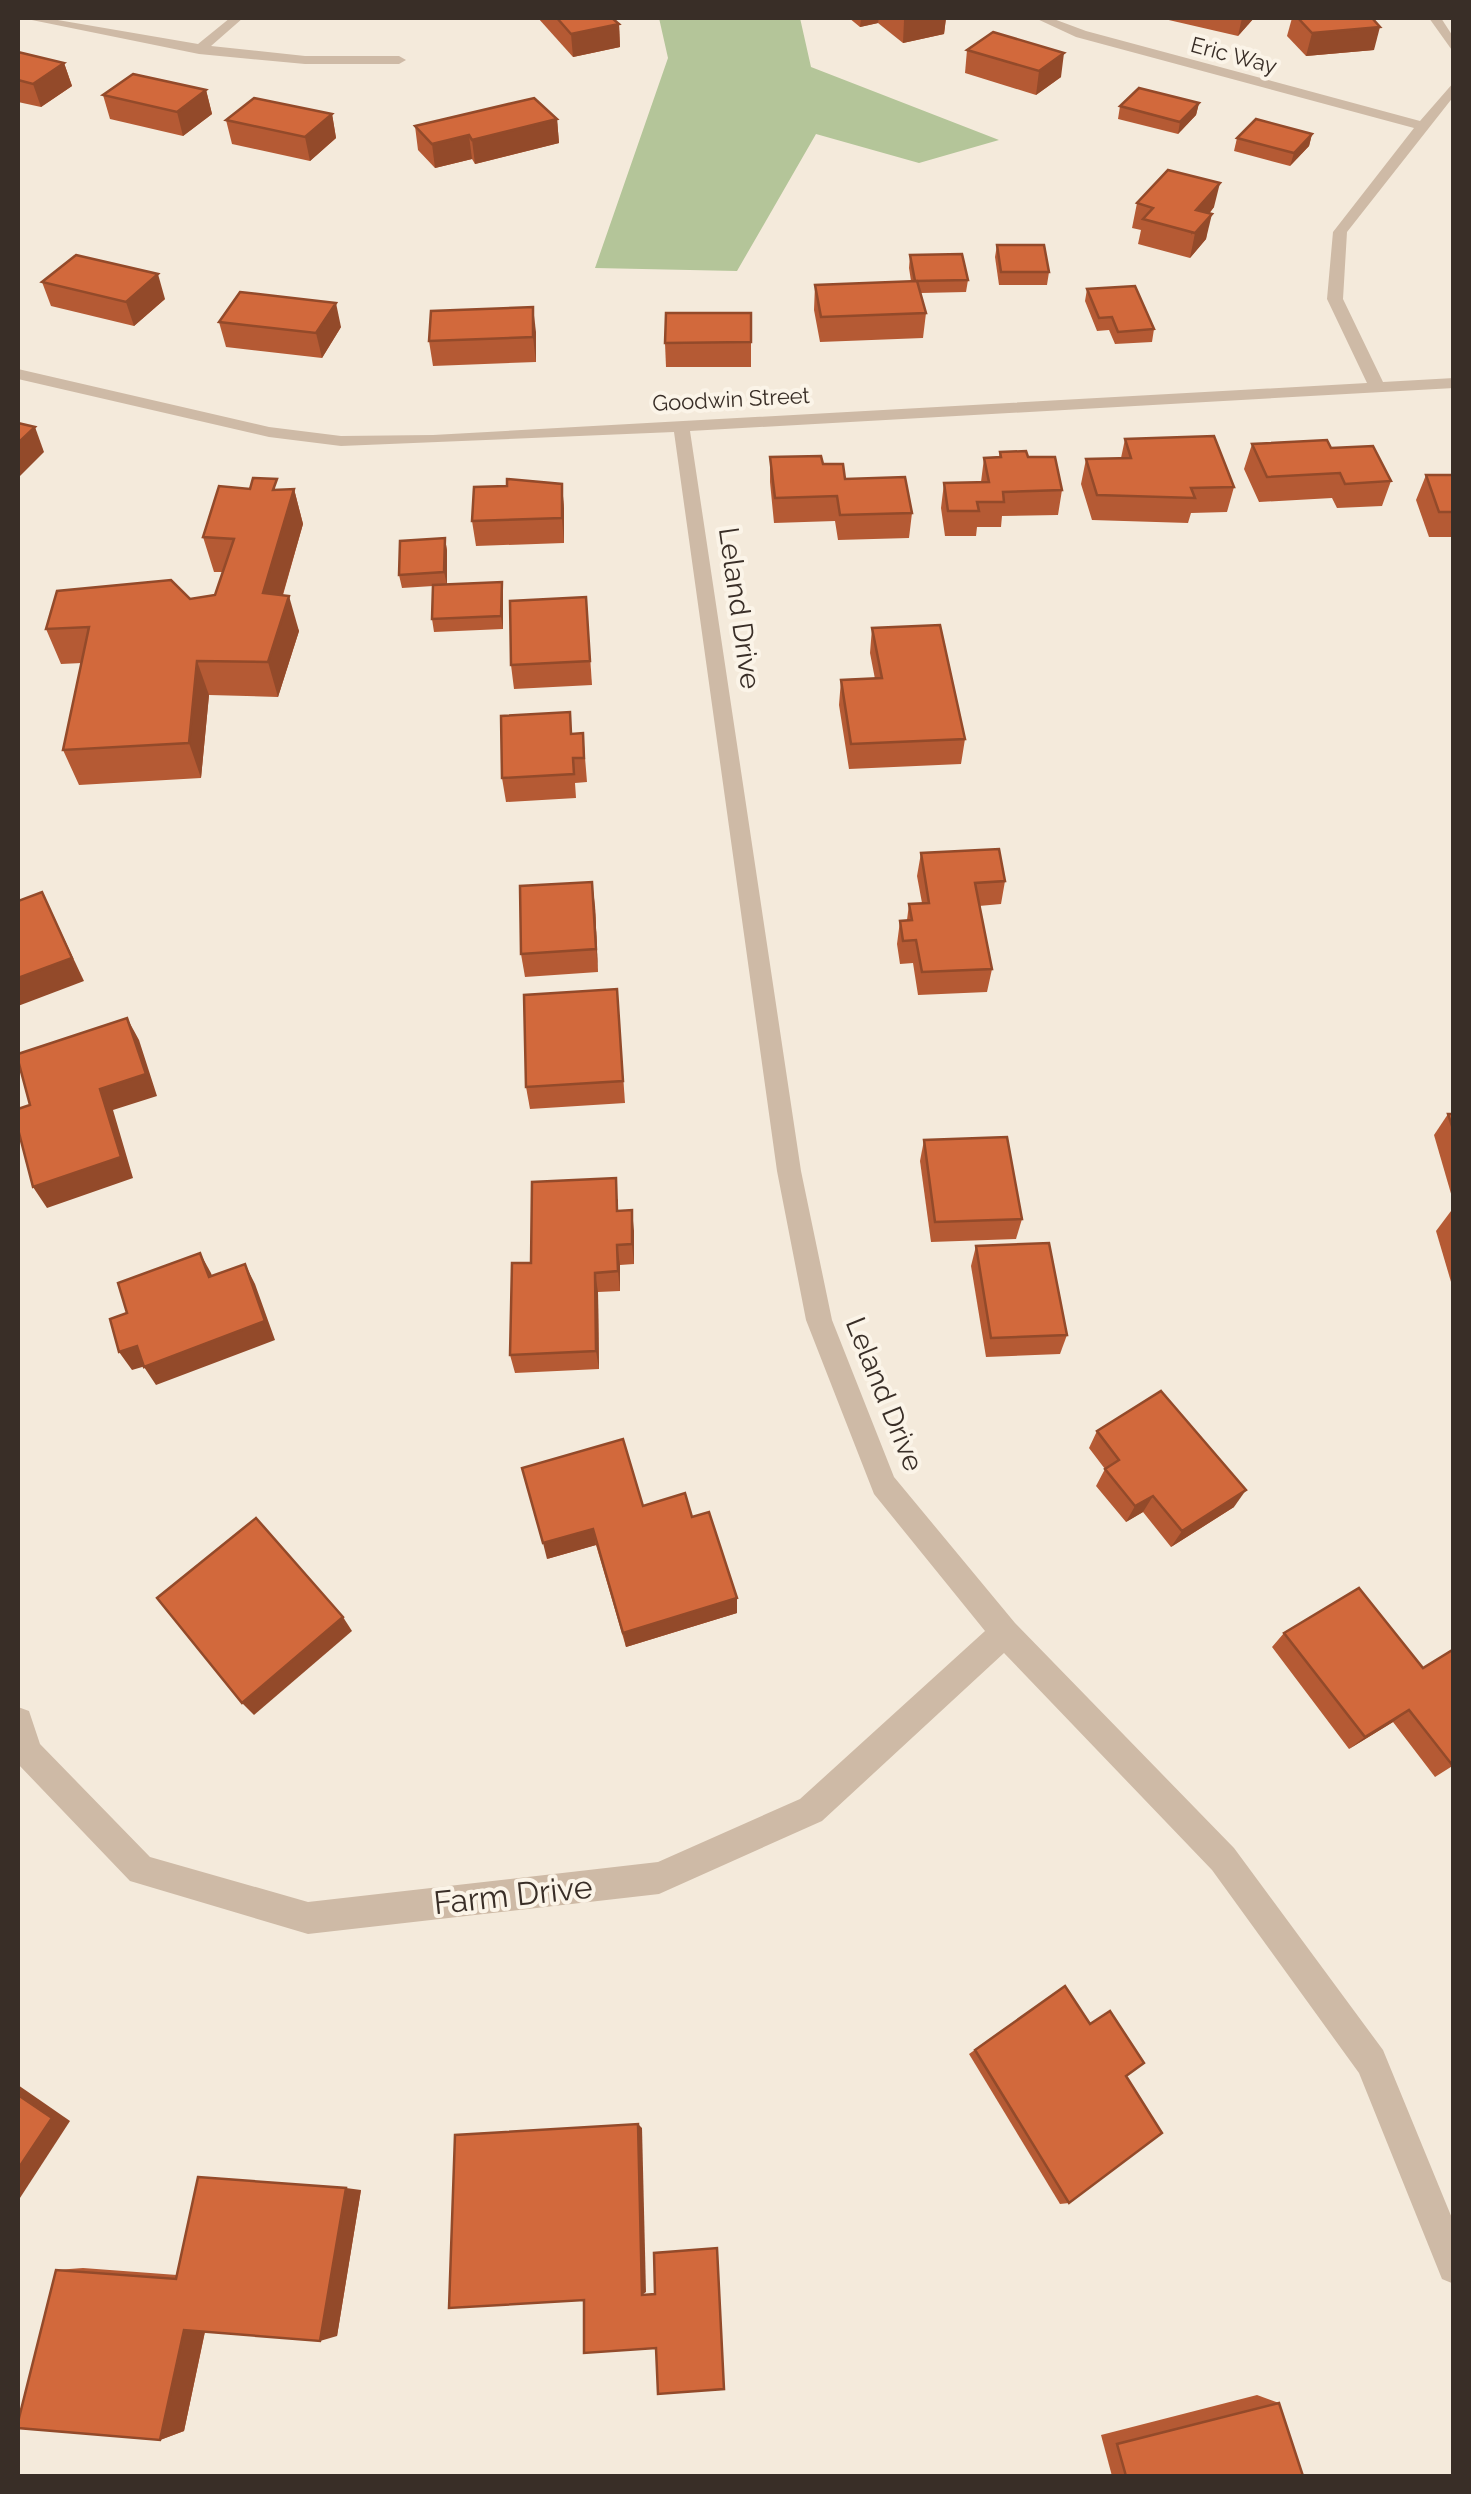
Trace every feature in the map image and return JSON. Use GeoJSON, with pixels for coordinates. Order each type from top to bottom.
{"type":"FeatureCollection","features":[{"type":"Feature","properties":{"kind":"street"},"geometry":{"type":"LineString","coordinates":[[28,18],[199,50],[327,65],[399,60]]}},
{"type":"Feature","properties":{"kind":"street"},"geometry":{"type":"LineString","coordinates":[[199,50],[237,18]]}},
{"type":"Feature","properties":{"kind":"street","name":"Eric Way"},"geometry":{"type":"LineString","coordinates":[[1040,18],[1081,34],[1420,125]]}},
{"type":"Feature","properties":{"kind":"street"},"geometry":{"type":"LineString","coordinates":[[1435,18],[1454,49]]}},
{"type":"Feature","properties":{"kind":"street"},"geometry":{"type":"LineString","coordinates":[[1377,387],[1335,299],[1340,232],[1454,86]]}},
{"type":"Feature","properties":{"kind":"street","name":"Goodwin Street"},"geometry":{"type":"LineString","coordinates":[[18,374],[269,432],[341,441],[433,440],[1454,383]]}},
{"type":"Feature","properties":{"kind":"street","name":"Leland Drive"},"geometry":{"type":"LineString","coordinates":[[681,424],[789,1171],[819,1320],[884,1485],[1005,1633],[1224,1858],[1371,2062],[1454,2267]]}},
{"type":"Feature","properties":{"kind":"street","name":"Farm Drive"},"geometry":{"type":"LineString","coordinates":[[18,1722],[28,1752],[141,1870],[308,1918],[659,1878],[810,1810],[1005,1633]]}},
{"type":"Feature","properties":{"kind":"green space"},"geometry":{"type":"Polygon","coordinates":[[[659,18],[800,18],[811,67],[999,140],[919,163],[816,134],[737,271],[595,268],[668,58],[659,18]]]}},
{"type":"Feature","properties":{"kind":"building"},"geometry":{"type":"Polygon","coordinates":[[[557,18],[612,18],[619,24],[571,34],[557,18]]]}},
{"type":"Feature","properties":{"kind":"building"},"geometry":{"type":"Polygon","coordinates":[[[1298,18],[1372,18],[1380,27],[1312,33],[1298,18]]]}},
{"type":"Feature","properties":{"kind":"building"},"geometry":{"type":"Polygon","coordinates":[[[993,32],[1064,53],[1039,71],[967,50],[993,32]]]}},
{"type":"Feature","properties":{"kind":"building"},"geometry":{"type":"Polygon","coordinates":[[[18,52],[64,63],[33,84],[18,80],[18,52]]]}},
{"type":"Feature","properties":{"kind":"building"},"geometry":{"type":"Polygon","coordinates":[[[133,74],[206,90],[177,112],[103,95],[133,74]]]}},
{"type":"Feature","properties":{"kind":"building"},"geometry":{"type":"Polygon","coordinates":[[[1139,88],[1199,103],[1180,122],[1120,106],[1139,88]]]}},
{"type":"Feature","properties":{"kind":"building"},"geometry":{"type":"Polygon","coordinates":[[[254,98],[332,114],[305,137],[226,120],[254,98]]]}},
{"type":"Feature","properties":{"kind":"building"},"geometry":{"type":"Polygon","coordinates":[[[534,98],[557,119],[472,140],[469,135],[432,144],[415,126],[534,98]]]}},
{"type":"Feature","properties":{"kind":"building"},"geometry":{"type":"Polygon","coordinates":[[[1256,119],[1312,134],[1294,153],[1237,138],[1256,119]]]}},
{"type":"Feature","properties":{"kind":"building"},"geometry":{"type":"Polygon","coordinates":[[[1168,170],[1220,183],[1196,210],[1212,214],[1195,233],[1143,219],[1153,208],[1137,203],[1168,170]]]}},
{"type":"Feature","properties":{"kind":"building"},"geometry":{"type":"Polygon","coordinates":[[[997,245],[1044,245],[1049,272],[1001,272],[997,245]]]}},
{"type":"Feature","properties":{"kind":"building"},"geometry":{"type":"Polygon","coordinates":[[[962,254],[968,280],[915,281],[910,255],[962,254]]]}},
{"type":"Feature","properties":{"kind":"building"},"geometry":{"type":"Polygon","coordinates":[[[76,255],[158,274],[126,302],[42,282],[76,255]]]}},
{"type":"Feature","properties":{"kind":"building"},"geometry":{"type":"Polygon","coordinates":[[[917,281],[926,313],[821,317],[815,285],[917,281]]]}},
{"type":"Feature","properties":{"kind":"building"},"geometry":{"type":"Polygon","coordinates":[[[1135,286],[1154,329],[1118,332],[1112,317],[1099,318],[1087,289],[1135,286]]]}},
{"type":"Feature","properties":{"kind":"building"},"geometry":{"type":"Polygon","coordinates":[[[240,292],[336,303],[316,333],[219,322],[240,292]]]}},
{"type":"Feature","properties":{"kind":"building"},"geometry":{"type":"Polygon","coordinates":[[[533,307],[533,337],[429,341],[431,311],[533,307]]]}},
{"type":"Feature","properties":{"kind":"building"},"geometry":{"type":"Polygon","coordinates":[[[666,313],[751,313],[751,342],[665,343],[666,313]]]}},
{"type":"Feature","properties":{"kind":"building"},"geometry":{"type":"Polygon","coordinates":[[[18,423],[35,427],[18,443],[18,423]]]}},
{"type":"Feature","properties":{"kind":"building"},"geometry":{"type":"Polygon","coordinates":[[[1214,436],[1234,487],[1191,488],[1195,498],[1097,495],[1086,459],[1131,458],[1125,439],[1214,436]]]}},
{"type":"Feature","properties":{"kind":"building"},"geometry":{"type":"Polygon","coordinates":[[[1327,440],[1331,448],[1373,446],[1391,481],[1345,484],[1340,473],[1267,477],[1252,444],[1327,440]]]}},
{"type":"Feature","properties":{"kind":"building"},"geometry":{"type":"Polygon","coordinates":[[[1026,451],[1028,457],[1055,457],[1062,490],[1003,492],[1004,502],[977,502],[979,511],[948,511],[944,483],[989,482],[984,458],[1001,457],[1000,452],[1026,451]]]}},
{"type":"Feature","properties":{"kind":"building"},"geometry":{"type":"Polygon","coordinates":[[[821,456],[823,464],[843,464],[845,479],[905,477],[912,513],[840,515],[837,496],[775,498],[770,457],[821,456]]]}},
{"type":"Feature","properties":{"kind":"building"},"geometry":{"type":"Polygon","coordinates":[[[1426,475],[1454,475],[1454,512],[1439,512],[1426,475]]]}},
{"type":"Feature","properties":{"kind":"building"},"geometry":{"type":"Polygon","coordinates":[[[253,478],[277,479],[273,490],[294,489],[263,593],[289,596],[268,662],[197,661],[189,743],[63,750],[89,627],[46,629],[57,591],[171,580],[190,599],[215,595],[234,539],[203,537],[219,486],[250,489],[253,478]]]}},
{"type":"Feature","properties":{"kind":"building"},"geometry":{"type":"Polygon","coordinates":[[[507,479],[562,484],[562,518],[472,521],[474,487],[507,486],[507,479]]]}},
{"type":"Feature","properties":{"kind":"building"},"geometry":{"type":"Polygon","coordinates":[[[445,538],[444,572],[399,575],[400,541],[445,538]]]}},
{"type":"Feature","properties":{"kind":"building"},"geometry":{"type":"Polygon","coordinates":[[[502,582],[501,616],[432,619],[433,585],[502,582]]]}},
{"type":"Feature","properties":{"kind":"building"},"geometry":{"type":"Polygon","coordinates":[[[586,597],[590,661],[511,665],[510,601],[586,597]]]}},
{"type":"Feature","properties":{"kind":"building"},"geometry":{"type":"Polygon","coordinates":[[[940,625],[965,739],[851,744],[841,680],[882,678],[872,628],[940,625]]]}},
{"type":"Feature","properties":{"kind":"building"},"geometry":{"type":"Polygon","coordinates":[[[570,712],[571,734],[583,733],[584,758],[573,758],[574,774],[502,778],[501,716],[570,712]]]}},
{"type":"Feature","properties":{"kind":"building"},"geometry":{"type":"Polygon","coordinates":[[[999,849],[1005,881],[975,883],[992,969],[922,972],[916,940],[903,941],[900,921],[912,920],[909,904],[929,903],[921,853],[999,849]]]}},
{"type":"Feature","properties":{"kind":"building"},"geometry":{"type":"Polygon","coordinates":[[[592,882],[596,949],[521,954],[520,886],[592,882]]]}},
{"type":"Feature","properties":{"kind":"building"},"geometry":{"type":"Polygon","coordinates":[[[42,892],[72,958],[18,978],[18,901],[42,892]]]}},
{"type":"Feature","properties":{"kind":"building"},"geometry":{"type":"Polygon","coordinates":[[[617,989],[623,1081],[526,1087],[524,995],[617,989]]]}},
{"type":"Feature","properties":{"kind":"building"},"geometry":{"type":"Polygon","coordinates":[[[127,1018],[146,1074],[100,1089],[121,1157],[33,1187],[18,1129],[18,1109],[30,1105],[18,1054],[127,1018]]]}},
{"type":"Feature","properties":{"kind":"building"},"geometry":{"type":"Polygon","coordinates":[[[1007,1137],[1022,1219],[935,1222],[924,1140],[1007,1137]]]}},
{"type":"Feature","properties":{"kind":"building"},"geometry":{"type":"Polygon","coordinates":[[[616,1178],[617,1211],[632,1210],[632,1244],[617,1245],[618,1271],[595,1273],[596,1351],[510,1355],[512,1263],[531,1263],[532,1182],[616,1178]]]}},
{"type":"Feature","properties":{"kind":"building"},"geometry":{"type":"Polygon","coordinates":[[[1049,1243],[1067,1335],[991,1338],[976,1246],[1049,1243]]]}},
{"type":"Feature","properties":{"kind":"building"},"geometry":{"type":"Polygon","coordinates":[[[200,1253],[209,1277],[245,1264],[265,1321],[144,1367],[137,1346],[119,1352],[110,1319],[127,1313],[118,1283],[200,1253]]]}},
{"type":"Feature","properties":{"kind":"building"},"geometry":{"type":"Polygon","coordinates":[[[1161,1391],[1246,1490],[1182,1531],[1153,1496],[1135,1506],[1105,1469],[1119,1460],[1097,1431],[1161,1391]]]}},
{"type":"Feature","properties":{"kind":"building"},"geometry":{"type":"Polygon","coordinates":[[[623,1439],[643,1506],[685,1493],[692,1517],[709,1512],[737,1598],[623,1633],[593,1529],[543,1543],[522,1468],[623,1439]]]}},
{"type":"Feature","properties":{"kind":"building"},"geometry":{"type":"Polygon","coordinates":[[[256,1518],[343,1617],[242,1703],[157,1598],[256,1518]]]}},
{"type":"Feature","properties":{"kind":"building"},"geometry":{"type":"Polygon","coordinates":[[[1359,1588],[1423,1668],[1454,1649],[1453,1766],[1409,1710],[1365,1737],[1284,1633],[1359,1588]]]}},
{"type":"Feature","properties":{"kind":"building"},"geometry":{"type":"Polygon","coordinates":[[[1065,1986],[1090,2024],[1110,2011],[1144,2063],[1126,2076],[1162,2133],[1069,2203],[975,2050],[1065,1986]]]}},
{"type":"Feature","properties":{"kind":"building"},"geometry":{"type":"Polygon","coordinates":[[[18,2095],[52,2118],[18,2169],[18,2095]]]}},
{"type":"Feature","properties":{"kind":"building"},"geometry":{"type":"Polygon","coordinates":[[[638,2124],[642,2295],[655,2294],[654,2253],[717,2248],[724,2389],[658,2394],[656,2348],[584,2353],[584,2300],[449,2308],[455,2135],[638,2124]]]}},
{"type":"Feature","properties":{"kind":"building"},"geometry":{"type":"Polygon","coordinates":[[[198,2177],[346,2188],[320,2341],[184,2330],[160,2440],[18,2428],[56,2270],[176,2279],[198,2177]]]}},
{"type":"Feature","properties":{"kind":"building"},"geometry":{"type":"Polygon","coordinates":[[[1279,2403],[1303,2476],[1126,2476],[1117,2444],[1279,2403]]]}}]}
